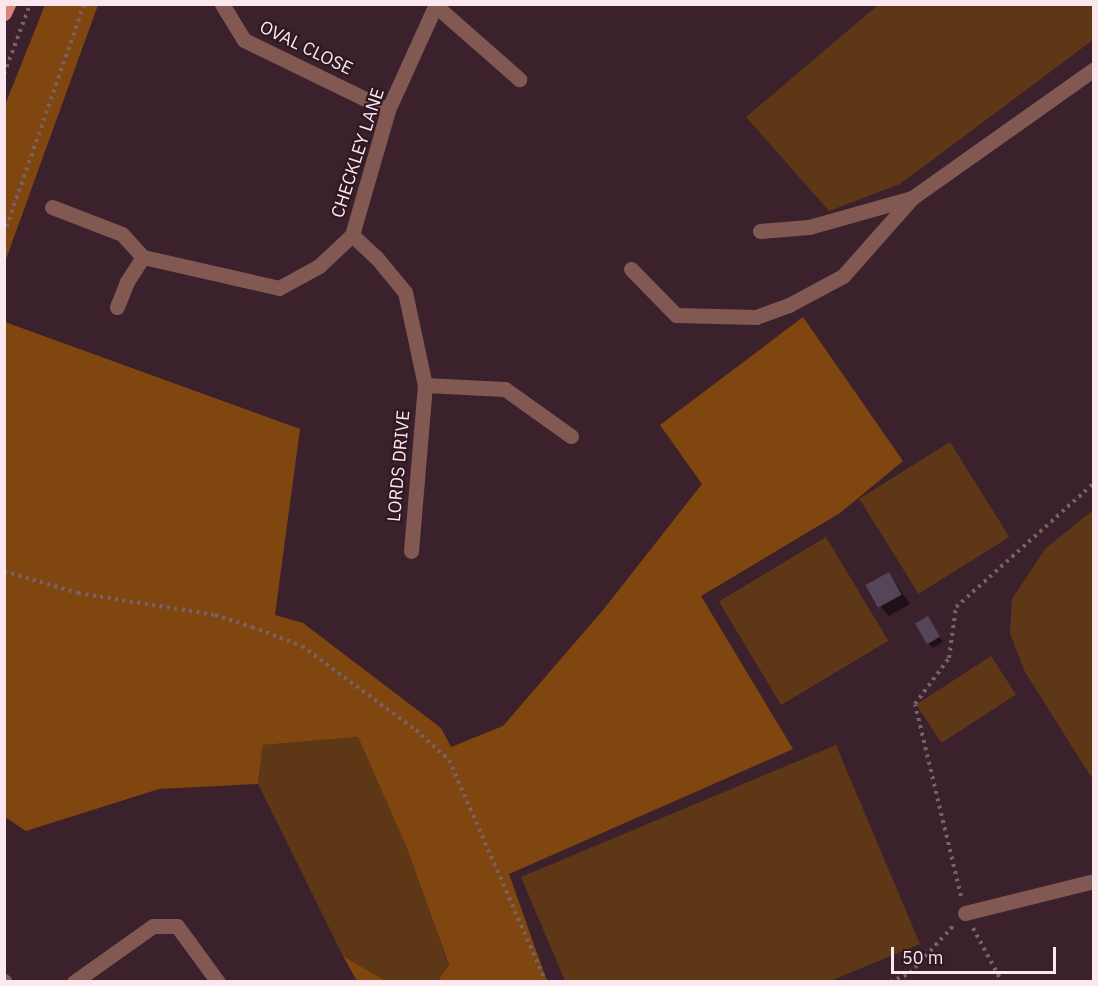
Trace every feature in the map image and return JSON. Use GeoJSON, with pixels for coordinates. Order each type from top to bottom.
{"type":"FeatureCollection","features":[{"type":"Feature","properties":{"kind":"main road"},"geometry":{"type":"LineString","coordinates":[[4,13],[8,4]]}},
{"type":"Feature","properties":{"kind":"street","name":"OVAL CLOSE"},"geometry":{"type":"LineString","coordinates":[[222,4],[244,40],[388,110]]}},
{"type":"Feature","properties":{"kind":"street","name":"CHECKLEY LANE"},"geometry":{"type":"LineString","coordinates":[[143,257],[279,288],[319,266],[352,235],[388,110],[436,5]]}},
{"type":"Feature","properties":{"kind":"street"},"geometry":{"type":"LineString","coordinates":[[436,5],[519,79]]}},
{"type":"Feature","properties":{"kind":"street"},"geometry":{"type":"LineString","coordinates":[[631,269],[676,315],[756,317],[789,305],[843,276],[912,198],[1094,69]]}},
{"type":"Feature","properties":{"kind":"street"},"geometry":{"type":"LineString","coordinates":[[760,231],[809,227],[912,198]]}},
{"type":"Feature","properties":{"kind":"street"},"geometry":{"type":"LineString","coordinates":[[52,207],[122,234],[143,257],[127,282],[117,307]]}},
{"type":"Feature","properties":{"kind":"street","name":"LORDS DRIVE"},"geometry":{"type":"LineString","coordinates":[[352,235],[376,257],[405,292],[425,385],[411,550]]}},
{"type":"Feature","properties":{"kind":"street"},"geometry":{"type":"LineString","coordinates":[[425,385],[505,389],[571,436]]}},
{"type":"Feature","properties":{"kind":"street"},"geometry":{"type":"LineString","coordinates":[[965,913],[1094,881]]}},
{"type":"Feature","properties":{"kind":"street"},"geometry":{"type":"LineString","coordinates":[[74,981],[153,926],[177,926],[218,981]]}},
{"type":"Feature","properties":{"kind":"path"},"geometry":{"type":"LineString","coordinates":[[4,74],[30,4]]}},
{"type":"Feature","properties":{"kind":"path"},"geometry":{"type":"LineString","coordinates":[[4,234],[84,4]]}},
{"type":"Feature","properties":{"kind":"path"},"geometry":{"type":"LineString","coordinates":[[1002,981],[965,913],[915,704],[948,658],[956,607],[1094,483]]}},
{"type":"Feature","properties":{"kind":"path"},"geometry":{"type":"LineString","coordinates":[[4,571],[78,592],[215,615],[302,646],[416,730],[449,760],[546,981]]}},
{"type":"Feature","properties":{"kind":"path"},"geometry":{"type":"LineString","coordinates":[[890,981],[910,973],[965,913]]}},
{"type":"Feature","properties":{"kind":"shaded area"},"geometry":{"type":"Polygon","coordinates":[[[45,5],[98,5],[5,262],[5,105],[45,5]]]}},
{"type":"Feature","properties":{"kind":"shaded area"},"geometry":{"type":"Polygon","coordinates":[[[878,5],[1093,5],[1093,40],[900,184],[829,211],[746,117],[878,5]]]}},
{"type":"Feature","properties":{"kind":"shaded area"},"geometry":{"type":"Polygon","coordinates":[[[803,317],[903,461],[840,513],[701,596],[793,749],[509,874],[547,981],[438,981],[449,965],[406,846],[358,737],[263,745],[258,784],[159,789],[26,831],[5,817],[5,322],[300,429],[275,615],[303,623],[441,728],[451,747],[503,726],[603,610],[702,484],[660,425],[803,317]]]}},
{"type":"Feature","properties":{"kind":"shaded area"},"geometry":{"type":"Polygon","coordinates":[[[950,442],[1009,537],[919,594],[859,499],[950,442]]]}},
{"type":"Feature","properties":{"kind":"shaded area"},"geometry":{"type":"Polygon","coordinates":[[[1093,510],[1093,780],[1025,672],[1010,633],[1012,599],[1045,549],[1093,510]]]}},
{"type":"Feature","properties":{"kind":"shaded area"},"geometry":{"type":"Polygon","coordinates":[[[826,537],[888,641],[781,705],[719,601],[826,537]]]}},
{"type":"Feature","properties":{"kind":"shaded area"},"geometry":{"type":"Polygon","coordinates":[[[991,656],[1016,695],[941,743],[916,704],[991,656]]]}},
{"type":"Feature","properties":{"kind":"shaded area"},"geometry":{"type":"Polygon","coordinates":[[[358,737],[406,846],[449,966],[438,981],[386,981],[343,956],[258,784],[263,745],[358,737]]]}},
{"type":"Feature","properties":{"kind":"shaded area"},"geometry":{"type":"Polygon","coordinates":[[[836,745],[920,944],[830,981],[565,981],[521,877],[836,745]]]}},
{"type":"Feature","properties":{"kind":"shaded area"},"geometry":{"type":"Polygon","coordinates":[[[343,956],[386,981],[357,981],[343,956]]]}},
{"type":"Feature","properties":{"kind":"building"},"geometry":{"type":"Polygon","coordinates":[[[889,572],[902,595],[878,608],[865,585],[889,572]]]}},
{"type":"Feature","properties":{"kind":"building"},"geometry":{"type":"Polygon","coordinates":[[[928,616],[940,637],[927,644],[915,624],[928,616]]]}}]}
